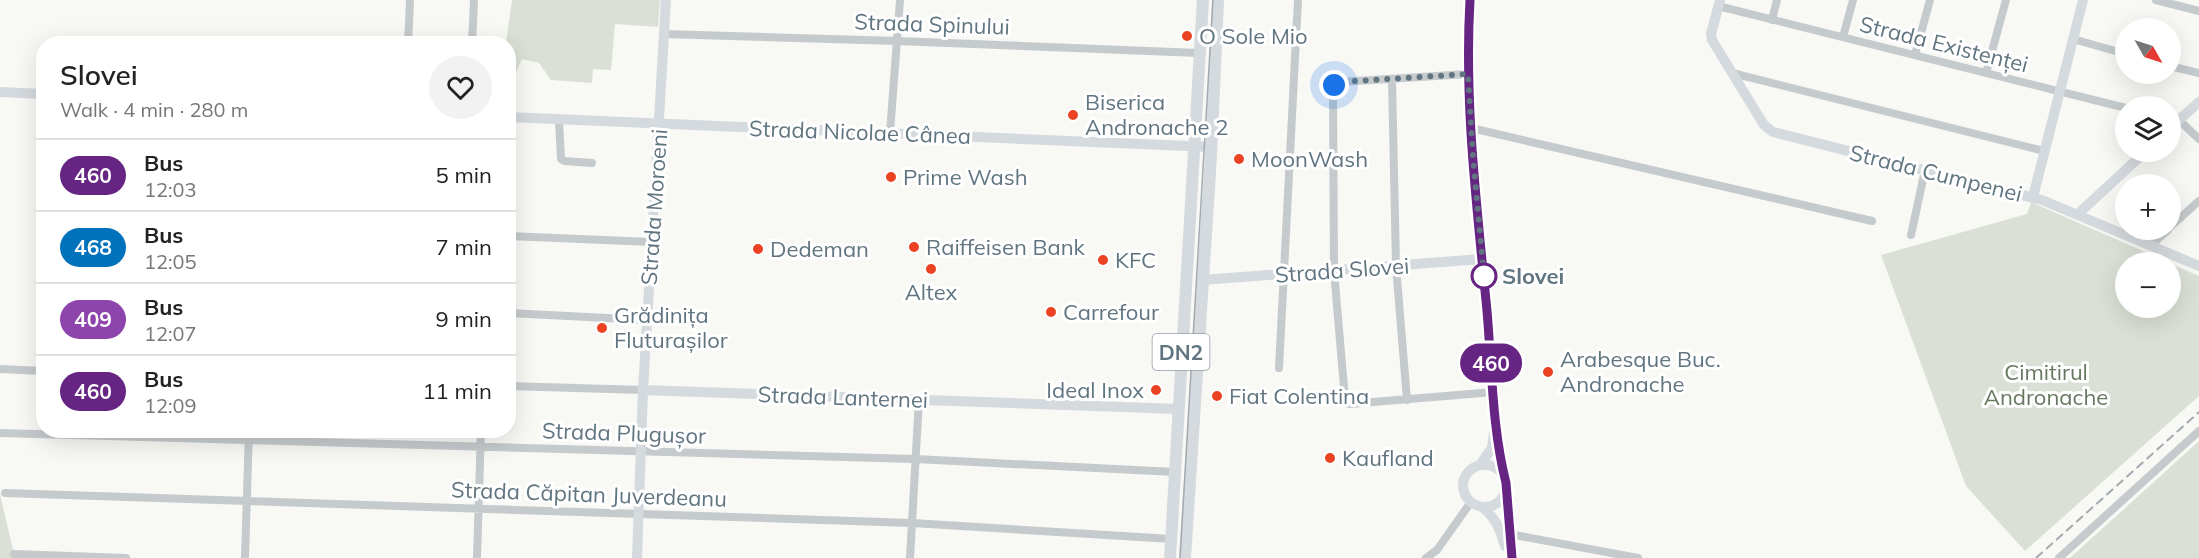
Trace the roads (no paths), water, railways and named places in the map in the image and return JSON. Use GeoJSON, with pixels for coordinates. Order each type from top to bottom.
{"type":"FeatureCollection","features":[{"type":"Feature","properties":{"kind":"main road","name":"DN2"},"geometry":{"type":"LineString","coordinates":[[1170,558],[1203,0]]}},
{"type":"Feature","properties":{"kind":"main road","name":"DN2"},"geometry":{"type":"LineString","coordinates":[[1185,558],[1218,0]]}},
{"type":"Feature","properties":{"kind":"street"},"geometry":{"type":"LineString","coordinates":[[408,36],[410,0]]}},
{"type":"Feature","properties":{"kind":"street"},"geometry":{"type":"LineString","coordinates":[[472,36],[474,0]]}},
{"type":"Feature","properties":{"kind":"street","name":"Strada Moroeni"},"geometry":{"type":"LineString","coordinates":[[638,558],[643,390],[666,0]]}},
{"type":"Feature","properties":{"kind":"street"},"geometry":{"type":"LineString","coordinates":[[890,133],[900,0]]}},
{"type":"Feature","properties":{"kind":"street"},"geometry":{"type":"LineString","coordinates":[[1279,368],[1298,0]]}},
{"type":"Feature","properties":{"kind":"street"},"geometry":{"type":"LineString","coordinates":[[1470,0],[1468,74],[1470,128],[1496,418],[1506,489],[1510,558]]}},
{"type":"Feature","properties":{"kind":"street"},"geometry":{"type":"LineString","coordinates":[[1772,20],[1777,0]]}},
{"type":"Feature","properties":{"kind":"street"},"geometry":{"type":"LineString","coordinates":[[1843,37],[1853,0]]}},
{"type":"Feature","properties":{"kind":"street"},"geometry":{"type":"LineString","coordinates":[[1915,55],[1930,0]]}},
{"type":"Feature","properties":{"kind":"street"},"geometry":{"type":"LineString","coordinates":[[1986,73],[2006,0]]}},
{"type":"Feature","properties":{"kind":"street"},"geometry":{"type":"LineString","coordinates":[[2033,197],[2083,0]]}},
{"type":"Feature","properties":{"kind":"street"},"geometry":{"type":"LineString","coordinates":[[2156,0],[2199,11]]}},
{"type":"Feature","properties":{"kind":"street","name":"Strada Existenței"},"geometry":{"type":"LineString","coordinates":[[1719,3],[1772,20],[2115,105]]}},
{"type":"Feature","properties":{"kind":"street","name":"Strada Cumpenei"},"geometry":{"type":"LineString","coordinates":[[1719,3],[1711,34],[1712,40],[1764,125],[1773,132],[2033,197],[2199,266]]}},
{"type":"Feature","properties":{"kind":"street","name":"Strada Spinului"},"geometry":{"type":"LineString","coordinates":[[664,34],[897,40],[1199,53]]}},
{"type":"Feature","properties":{"kind":"street"},"geometry":{"type":"LineString","coordinates":[[2073,39],[2115,51]]}},
{"type":"Feature","properties":{"kind":"street"},"geometry":{"type":"LineString","coordinates":[[2181,69],[2199,73]]}},
{"type":"Feature","properties":{"kind":"street"},"geometry":{"type":"LineString","coordinates":[[1732,73],[2044,151]]}},
{"type":"Feature","properties":{"kind":"street"},"geometry":{"type":"LineString","coordinates":[[1468,74],[1340,82],[1334,85],[1332,91],[1334,271],[1345,401],[1352,404],[1494,392]]}},
{"type":"Feature","properties":{"kind":"street"},"geometry":{"type":"LineString","coordinates":[[1392,79],[1396,266],[1407,400]]}},
{"type":"Feature","properties":{"kind":"street"},"geometry":{"type":"LineString","coordinates":[[0,92],[36,94]]}},
{"type":"Feature","properties":{"kind":"street"},"geometry":{"type":"LineString","coordinates":[[2181,115],[2199,102]]}},
{"type":"Feature","properties":{"kind":"street","name":"Strada Nicolae Cânea"},"geometry":{"type":"LineString","coordinates":[[516,117],[1211,147]]}},
{"type":"Feature","properties":{"kind":"street"},"geometry":{"type":"LineString","coordinates":[[559,120],[561,159],[592,163]]}},
{"type":"Feature","properties":{"kind":"street"},"geometry":{"type":"LineString","coordinates":[[2181,124],[2199,139]]}},
{"type":"Feature","properties":{"kind":"street"},"geometry":{"type":"LineString","coordinates":[[1470,128],[1872,221]]}},
{"type":"Feature","properties":{"kind":"street"},"geometry":{"type":"LineString","coordinates":[[2078,214],[2134,162]]}},
{"type":"Feature","properties":{"kind":"street"},"geometry":{"type":"LineString","coordinates":[[1911,235],[1925,170]]}},
{"type":"Feature","properties":{"kind":"street"},"geometry":{"type":"LineString","coordinates":[[2181,217],[2199,201]]}},
{"type":"Feature","properties":{"kind":"street"},"geometry":{"type":"LineString","coordinates":[[516,236],[651,242]]}},
{"type":"Feature","properties":{"kind":"street"},"geometry":{"type":"LineString","coordinates":[[2151,245],[2156,240]]}},
{"type":"Feature","properties":{"kind":"street","name":"Strada Slovei"},"geometry":{"type":"LineString","coordinates":[[1202,280],[1482,259]]}},
{"type":"Feature","properties":{"kind":"street"},"geometry":{"type":"LineString","coordinates":[[516,313],[647,320]]}},
{"type":"Feature","properties":{"kind":"street"},"geometry":{"type":"LineString","coordinates":[[0,369],[36,371]]}},
{"type":"Feature","properties":{"kind":"street","name":"Strada Lanternei"},"geometry":{"type":"LineString","coordinates":[[516,386],[1178,409]]}},
{"type":"Feature","properties":{"kind":"street"},"geometry":{"type":"LineString","coordinates":[[910,558],[919,399]]}},
{"type":"Feature","properties":{"kind":"street"},"geometry":{"type":"LineString","coordinates":[[1496,418],[1492,448],[1480,465],[1468,472],[1463,484],[1464,491],[1498,523],[1510,558]]}},
{"type":"Feature","properties":{"kind":"street"},"geometry":{"type":"LineString","coordinates":[[2059,558],[2199,431]]}},
{"type":"Feature","properties":{"kind":"street","name":"Strada Plugușor"},"geometry":{"type":"LineString","coordinates":[[0,433],[36,434]]}},
{"type":"Feature","properties":{"kind":"street","name":"Strada Plugușor"},"geometry":{"type":"LineString","coordinates":[[178,438],[915,459],[1175,472]]}},
{"type":"Feature","properties":{"kind":"street"},"geometry":{"type":"LineString","coordinates":[[477,558],[481,438]]}},
{"type":"Feature","properties":{"kind":"street"},"geometry":{"type":"LineString","coordinates":[[245,558],[249,440]]}},
{"type":"Feature","properties":{"kind":"street"},"geometry":{"type":"LineString","coordinates":[[1480,465],[1493,466],[1503,474]]}},
{"type":"Feature","properties":{"kind":"street"},"geometry":{"type":"LineString","coordinates":[[1476,504],[1494,505],[1504,496],[1506,489]]}},
{"type":"Feature","properties":{"kind":"street","name":"Strada Căpitan Juverdeanu"},"geometry":{"type":"LineString","coordinates":[[5,493],[912,523],[1172,539]]}},
{"type":"Feature","properties":{"kind":"street"},"geometry":{"type":"LineString","coordinates":[[1426,558],[1437,550],[1476,504]]}},
{"type":"Feature","properties":{"kind":"street"},"geometry":{"type":"LineString","coordinates":[[1509,534],[1638,558]]}},
{"type":"Feature","properties":{"kind":"street"},"geometry":{"type":"LineString","coordinates":[[14,554],[126,558]]}},
{"type":"Feature","properties":{"kind":"tram line"},"geometry":{"type":"LineString","coordinates":[[1180,558],[1213,0]]}},
{"type":"Feature","properties":{"kind":"railway"},"geometry":{"type":"LineString","coordinates":[[2036,558],[2199,412]]}},
{"type":"Feature","properties":{"kind":"place","name":"O Sole Mio"},"geometry":{"type":"Point","coordinates":[1187,36]}},
{"type":"Feature","properties":{"kind":"place","name":"Biserica Andronache 2"},"geometry":{"type":"Point","coordinates":[1073,115]}},
{"type":"Feature","properties":{"kind":"place","name":"MoonWash"},"geometry":{"type":"Point","coordinates":[1239,159]}},
{"type":"Feature","properties":{"kind":"place","name":"Prime Wash"},"geometry":{"type":"Point","coordinates":[891,177]}},
{"type":"Feature","properties":{"kind":"place","name":"Raiffeisen Bank"},"geometry":{"type":"Point","coordinates":[914,247]}},
{"type":"Feature","properties":{"kind":"place","name":"Dedeman"},"geometry":{"type":"Point","coordinates":[758,249]}},
{"type":"Feature","properties":{"kind":"place","name":"KFC"},"geometry":{"type":"Point","coordinates":[1103,260]}},
{"type":"Feature","properties":{"kind":"place","name":"Altex"},"geometry":{"type":"Point","coordinates":[931,269]}},
{"type":"Feature","properties":{"kind":"place","name":"Slovei"},"geometry":{"type":"Point","coordinates":[1484,276]}},
{"type":"Feature","properties":{"kind":"place","name":"Carrefour"},"geometry":{"type":"Point","coordinates":[1051,312]}},
{"type":"Feature","properties":{"kind":"place","name":"Grădinița Fluturașilor"},"geometry":{"type":"Point","coordinates":[602,328]}},
{"type":"Feature","properties":{"kind":"place","name":"Arabesque Buc. Andronache"},"geometry":{"type":"Point","coordinates":[1548,372]}},
{"type":"Feature","properties":{"kind":"place","name":"Ideal Inox"},"geometry":{"type":"Point","coordinates":[1156,390]}},
{"type":"Feature","properties":{"kind":"place","name":"Fiat Colentina"},"geometry":{"type":"Point","coordinates":[1217,396]}},
{"type":"Feature","properties":{"kind":"place","name":"Kaufland"},"geometry":{"type":"Point","coordinates":[1330,458]}},
{"type":"Feature","properties":{"kind":"park label","name":"Cimitirul Andronache"},"geometry":{"type":"Point","coordinates":[2046,384]}}]}
